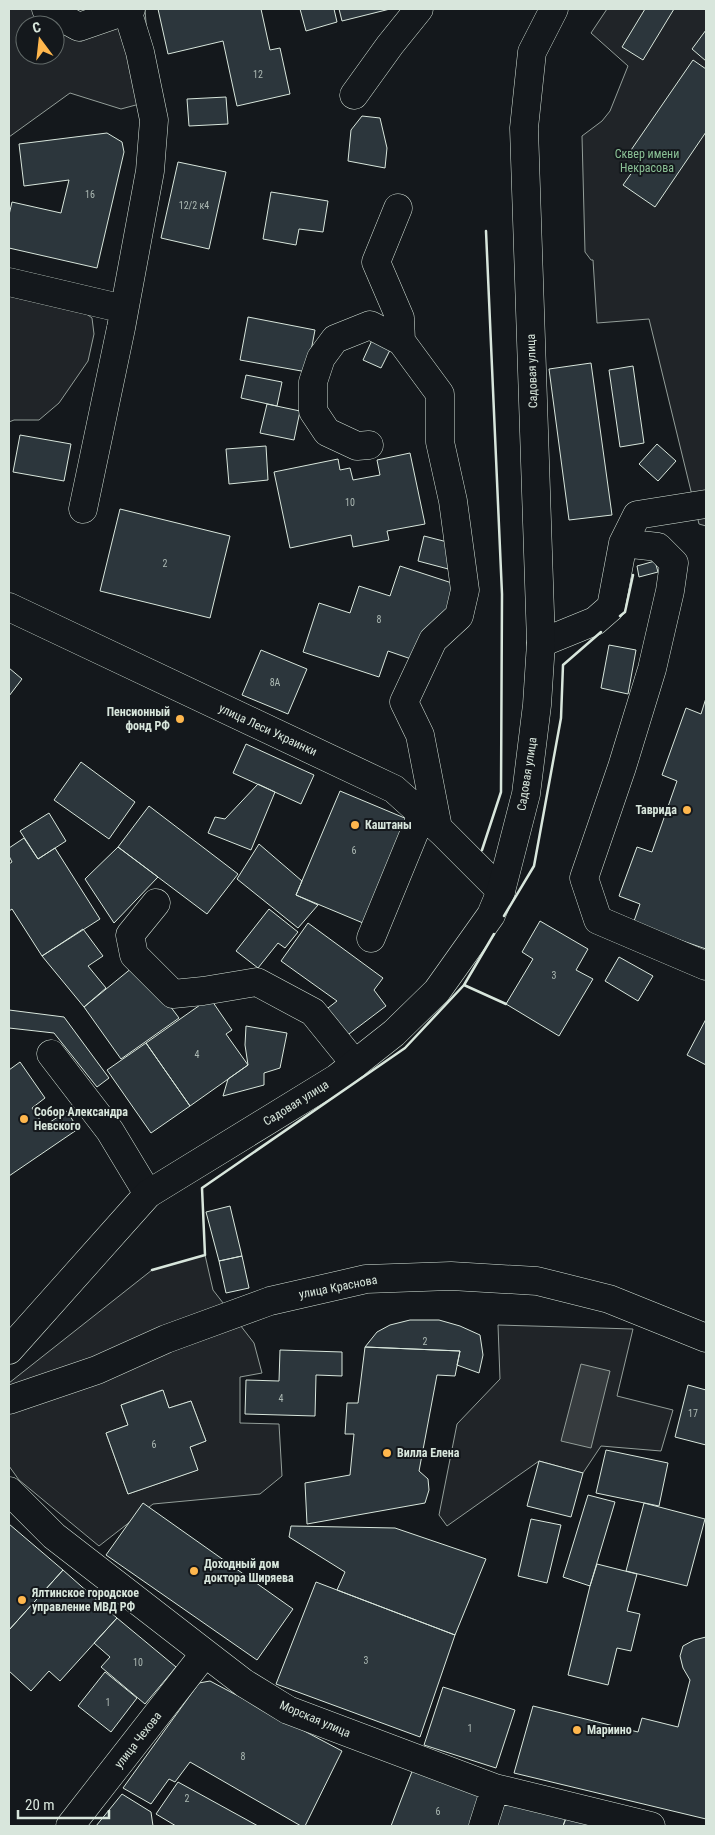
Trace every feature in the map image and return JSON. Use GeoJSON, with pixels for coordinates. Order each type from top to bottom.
{"type":"FeatureCollection","features":[{"type":"Feature","properties":{"kind":"street"},"geometry":{"type":"LineString","coordinates":[[46,9],[79,27],[129,9],[154,120],[150,171],[83,509]]}},
{"type":"Feature","properties":{"kind":"street"},"geometry":{"type":"LineString","coordinates":[[354,95],[419,9]]}},
{"type":"Feature","properties":{"kind":"street","name":"Садовая улица"},"geometry":{"type":"LineString","coordinates":[[9,1350],[148,1194],[337,1078],[394,1033],[436,992],[491,915],[501,891],[526,794],[537,705],[540,643],[524,128],[532,52],[554,9]]}},
{"type":"Feature","properties":{"kind":"street"},"geometry":{"type":"LineString","coordinates":[[398,208],[376,262],[400,318],[400,341]]}},
{"type":"Feature","properties":{"kind":"street"},"geometry":{"type":"LineString","coordinates":[[9,282],[124,309]]}},
{"type":"Feature","properties":{"kind":"street"},"geometry":{"type":"LineString","coordinates":[[369,445],[357,446],[326,432],[313,411],[313,382],[322,358],[336,339],[370,325],[400,341],[440,394],[440,442],[453,501],[465,590],[459,616],[433,640],[404,702],[420,735],[430,821],[371,938]]}},
{"type":"Feature","properties":{"kind":"street"},"geometry":{"type":"LineString","coordinates":[[540,643],[595,621],[611,607],[623,543],[637,515],[706,504]]}},
{"type":"Feature","properties":{"kind":"street"},"geometry":{"type":"LineString","coordinates":[[623,543],[658,547],[674,563],[670,591],[652,669],[622,767],[584,878],[598,920],[706,966]]}},
{"type":"Feature","properties":{"kind":"street","name":"улица Леси Украинки"},"geometry":{"type":"LineString","coordinates":[[9,607],[394,789],[430,821],[501,891]]}},
{"type":"Feature","properties":{"kind":"street"},"geometry":{"type":"LineString","coordinates":[[156,903],[130,935],[134,955],[173,994],[257,982],[313,1012],[355,1064]]}},
{"type":"Feature","properties":{"kind":"street"},"geometry":{"type":"LineString","coordinates":[[51,1054],[110,1131],[148,1194]]}},
{"type":"Feature","properties":{"kind":"street","name":"улица Краснова"},"geometry":{"type":"LineString","coordinates":[[9,1400],[97,1370],[166,1339],[270,1300],[366,1279],[450,1276],[537,1281],[610,1299],[706,1338]]}},
{"type":"Feature","properties":{"kind":"street","name":"Морская улица"},"geometry":{"type":"LineString","coordinates":[[9,1491],[54,1536],[244,1683],[288,1710],[495,1788],[652,1826]]}},
{"type":"Feature","properties":{"kind":"street","name":"улица Чехова"},"geometry":{"type":"LineString","coordinates":[[70,1826],[205,1653]]}},
{"type":"Feature","properties":{"kind":"street"},"geometry":{"type":"LineString","coordinates":[[483,1826],[495,1788]]}},
{"type":"Feature","properties":{"kind":"green space"},"geometry":{"type":"Polygon","coordinates":[[[9,9],[145,9],[151,92],[147,102],[121,109],[70,93],[9,137],[9,9]]]}},
{"type":"Feature","properties":{"kind":"green space","name":"Сквер имени Некрасова"},"geometry":{"type":"Polygon","coordinates":[[[607,9],[706,9],[706,526],[699,524],[649,319],[597,323],[593,260],[585,252],[582,136],[602,121],[610,111],[628,66],[591,33],[607,9]]]}},
{"type":"Feature","properties":{"kind":"green space"},"geometry":{"type":"Polygon","coordinates":[[[9,292],[77,307],[92,318],[94,334],[88,361],[59,403],[39,420],[14,420],[9,422],[9,292]]]}},
{"type":"Feature","properties":{"kind":"green space"},"geometry":{"type":"Polygon","coordinates":[[[205,1255],[213,1290],[254,1343],[262,1373],[240,1377],[240,1423],[279,1424],[282,1476],[260,1494],[153,1504],[99,1546],[19,1480],[9,1466],[9,1383],[152,1270],[205,1255]],[[162,1390],[121,1405],[128,1425],[106,1433],[128,1494],[197,1470],[190,1447],[206,1441],[191,1401],[169,1408],[162,1390]]]}},
{"type":"Feature","properties":{"kind":"green space"},"geometry":{"type":"Polygon","coordinates":[[[498,1325],[633,1329],[617,1396],[673,1410],[661,1451],[601,1446],[583,1473],[539,1461],[447,1526],[439,1515],[457,1424],[500,1379],[498,1325]]]}},
{"type":"Feature","properties":{"kind":"shaded area"},"geometry":{"type":"Polygon","coordinates":[[[581,1364],[610,1371],[591,1448],[561,1441],[581,1364]]]}},
{"type":"Feature","properties":{"kind":"building"},"geometry":{"type":"Polygon","coordinates":[[[158,9],[261,9],[270,50],[280,48],[290,94],[237,106],[223,41],[168,54],[158,9]]]}},
{"type":"Feature","properties":{"kind":"building"},"geometry":{"type":"Polygon","coordinates":[[[300,9],[334,9],[337,22],[306,31],[300,9]]]}},
{"type":"Feature","properties":{"kind":"building"},"geometry":{"type":"Polygon","coordinates":[[[339,9],[390,9],[342,21],[339,9]]]}},
{"type":"Feature","properties":{"kind":"building"},"geometry":{"type":"Polygon","coordinates":[[[645,9],[674,9],[643,60],[622,47],[645,9]]]}},
{"type":"Feature","properties":{"kind":"building"},"geometry":{"type":"Polygon","coordinates":[[[706,30],[706,61],[692,49],[706,30]]]}},
{"type":"Feature","properties":{"kind":"building"},"geometry":{"type":"Polygon","coordinates":[[[693,60],[706,69],[706,132],[655,207],[623,185],[640,161],[629,153],[693,60]]]}},
{"type":"Feature","properties":{"kind":"building"},"geometry":{"type":"Polygon","coordinates":[[[226,97],[228,124],[189,126],[187,99],[226,97]]]}},
{"type":"Feature","properties":{"kind":"building"},"geometry":{"type":"Polygon","coordinates":[[[362,116],[380,118],[387,148],[385,168],[348,161],[351,130],[362,116]]]}},
{"type":"Feature","properties":{"kind":"building"},"geometry":{"type":"Polygon","coordinates":[[[107,133],[122,142],[124,152],[97,268],[9,248],[9,215],[12,202],[61,213],[69,180],[24,186],[19,144],[107,133]]]}},
{"type":"Feature","properties":{"kind":"building"},"geometry":{"type":"Polygon","coordinates":[[[178,162],[226,172],[209,249],[161,238],[178,162]]]}},
{"type":"Feature","properties":{"kind":"building"},"geometry":{"type":"Polygon","coordinates":[[[271,192],[328,201],[323,232],[299,229],[296,245],[263,239],[271,192]]]}},
{"type":"Feature","properties":{"kind":"building"},"geometry":{"type":"Polygon","coordinates":[[[248,317],[315,330],[307,372],[240,360],[248,317]]]}},
{"type":"Feature","properties":{"kind":"building"},"geometry":{"type":"Polygon","coordinates":[[[373,338],[392,346],[381,368],[363,360],[373,338]]]}},
{"type":"Feature","properties":{"kind":"building"},"geometry":{"type":"Polygon","coordinates":[[[591,363],[612,515],[569,520],[549,369],[591,363]]]}},
{"type":"Feature","properties":{"kind":"building"},"geometry":{"type":"Polygon","coordinates":[[[633,366],[644,443],[620,447],[609,370],[633,366]]]}},
{"type":"Feature","properties":{"kind":"building"},"geometry":{"type":"Polygon","coordinates":[[[246,375],[282,382],[277,406],[241,398],[246,375]]]}},
{"type":"Feature","properties":{"kind":"building"},"geometry":{"type":"Polygon","coordinates":[[[267,404],[300,411],[294,440],[260,433],[267,404]]]}},
{"type":"Feature","properties":{"kind":"building"},"geometry":{"type":"Polygon","coordinates":[[[20,435],[71,444],[64,481],[13,472],[20,435]]]}},
{"type":"Feature","properties":{"kind":"building"},"geometry":{"type":"Polygon","coordinates":[[[657,444],[676,461],[658,481],[639,464],[657,444]]]}},
{"type":"Feature","properties":{"kind":"building"},"geometry":{"type":"Polygon","coordinates":[[[266,446],[268,480],[229,484],[226,449],[266,446]]]}},
{"type":"Feature","properties":{"kind":"building"},"geometry":{"type":"Polygon","coordinates":[[[410,453],[425,524],[387,531],[389,540],[353,547],[351,535],[290,548],[274,472],[338,459],[340,470],[350,468],[353,480],[380,475],[377,460],[410,453]]]}},
{"type":"Feature","properties":{"kind":"building"},"geometry":{"type":"Polygon","coordinates":[[[120,509],[230,536],[210,618],[100,591],[120,509]]]}},
{"type":"Feature","properties":{"kind":"building"},"geometry":{"type":"Polygon","coordinates":[[[424,536],[459,545],[452,570],[418,561],[424,536]]]}},
{"type":"Feature","properties":{"kind":"building"},"geometry":{"type":"Polygon","coordinates":[[[655,561],[658,572],[639,577],[637,566],[655,561]]]}},
{"type":"Feature","properties":{"kind":"building"},"geometry":{"type":"Polygon","coordinates":[[[400,566],[455,584],[440,629],[429,625],[417,661],[388,651],[379,677],[303,652],[319,603],[350,613],[359,586],[390,596],[400,566]]]}},
{"type":"Feature","properties":{"kind":"building"},"geometry":{"type":"Polygon","coordinates":[[[609,645],[636,650],[628,694],[601,688],[609,645]]]}},
{"type":"Feature","properties":{"kind":"building"},"geometry":{"type":"Polygon","coordinates":[[[261,650],[307,669],[288,714],[242,695],[261,650]]]}},
{"type":"Feature","properties":{"kind":"building"},"geometry":{"type":"Polygon","coordinates":[[[9,668],[22,679],[9,696],[9,668]]]}},
{"type":"Feature","properties":{"kind":"building","name":"Таврида"},"geometry":{"type":"Polygon","coordinates":[[[706,698],[706,949],[633,924],[640,904],[619,896],[637,847],[652,852],[677,781],[662,775],[686,708],[701,714],[706,698]]]}},
{"type":"Feature","properties":{"kind":"building"},"geometry":{"type":"Polygon","coordinates":[[[246,744],[314,775],[301,804],[233,773],[246,744]]]}},
{"type":"Feature","properties":{"kind":"building"},"geometry":{"type":"Polygon","coordinates":[[[81,762],[135,802],[109,839],[54,800],[81,762]]]}},
{"type":"Feature","properties":{"kind":"building"},"geometry":{"type":"Polygon","coordinates":[[[258,784],[275,792],[251,850],[208,833],[215,817],[225,819],[258,784]]]}},
{"type":"Feature","properties":{"kind":"building"},"geometry":{"type":"Polygon","coordinates":[[[340,791],[407,819],[363,923],[296,895],[340,791]]]}},
{"type":"Feature","properties":{"kind":"building"},"geometry":{"type":"Polygon","coordinates":[[[149,806],[238,874],[207,914],[118,847],[149,806]]]}},
{"type":"Feature","properties":{"kind":"building"},"geometry":{"type":"Polygon","coordinates":[[[49,813],[66,841],[38,859],[20,831],[49,813]]]}},
{"type":"Feature","properties":{"kind":"building"},"geometry":{"type":"Polygon","coordinates":[[[24,838],[38,859],[55,848],[100,919],[42,956],[12,909],[9,911],[9,864],[12,862],[9,856],[9,848],[24,838]]]}},
{"type":"Feature","properties":{"kind":"building"},"geometry":{"type":"Polygon","coordinates":[[[259,844],[302,881],[296,895],[318,905],[298,928],[237,879],[259,844]]]}},
{"type":"Feature","properties":{"kind":"building"},"geometry":{"type":"Polygon","coordinates":[[[118,847],[158,877],[114,923],[85,879],[118,847]]]}},
{"type":"Feature","properties":{"kind":"building"},"geometry":{"type":"Polygon","coordinates":[[[269,909],[298,932],[285,948],[278,943],[258,968],[236,951],[269,909]]]}},
{"type":"Feature","properties":{"kind":"building"},"geometry":{"type":"Polygon","coordinates":[[[540,921],[588,949],[576,970],[593,979],[559,1036],[506,1004],[533,959],[522,952],[540,921]]]}},
{"type":"Feature","properties":{"kind":"building"},"geometry":{"type":"Polygon","coordinates":[[[308,923],[383,978],[374,990],[386,1006],[345,1037],[324,1011],[337,1001],[281,961],[308,923]]]}},
{"type":"Feature","properties":{"kind":"building"},"geometry":{"type":"Polygon","coordinates":[[[83,929],[103,956],[88,966],[106,988],[84,1007],[42,956],[83,929]]]}},
{"type":"Feature","properties":{"kind":"building"},"geometry":{"type":"Polygon","coordinates":[[[619,957],[653,976],[638,1001],[605,981],[619,957]]]}},
{"type":"Feature","properties":{"kind":"building"},"geometry":{"type":"Polygon","coordinates":[[[138,963],[179,1018],[121,1059],[84,1007],[138,963]]]}},
{"type":"Feature","properties":{"kind":"building"},"geometry":{"type":"Polygon","coordinates":[[[210,998],[232,1030],[226,1034],[248,1065],[190,1106],[146,1043],[210,998]]]}},
{"type":"Feature","properties":{"kind":"building"},"geometry":{"type":"Polygon","coordinates":[[[9,1010],[64,1017],[109,1078],[97,1087],[54,1033],[9,1028],[9,1010]]]}},
{"type":"Feature","properties":{"kind":"building"},"geometry":{"type":"Polygon","coordinates":[[[706,1019],[706,1065],[687,1055],[706,1019]]]}},
{"type":"Feature","properties":{"kind":"building"},"geometry":{"type":"Polygon","coordinates":[[[246,1026],[287,1033],[280,1068],[264,1073],[264,1085],[223,1096],[228,1079],[248,1065],[245,1045],[246,1026]]]}},
{"type":"Feature","properties":{"kind":"building"},"geometry":{"type":"Polygon","coordinates":[[[146,1043],[190,1106],[151,1133],[107,1070],[146,1043]]]}},
{"type":"Feature","properties":{"kind":"building","name":"Собор Александра Невского"},"geometry":{"type":"Polygon","coordinates":[[[20,1062],[45,1098],[32,1108],[44,1126],[67,1111],[78,1129],[9,1176],[9,1070],[20,1062]]]}},
{"type":"Feature","properties":{"kind":"building"},"geometry":{"type":"Polygon","coordinates":[[[230,1206],[242,1256],[219,1261],[206,1212],[230,1206]]]}},
{"type":"Feature","properties":{"kind":"building"},"geometry":{"type":"Polygon","coordinates":[[[242,1256],[249,1288],[226,1293],[219,1261],[242,1256]]]}},
{"type":"Feature","properties":{"kind":"building"},"geometry":{"type":"Polygon","coordinates":[[[410,1320],[439,1320],[460,1326],[480,1335],[483,1355],[479,1373],[457,1365],[460,1351],[365,1347],[377,1332],[390,1325],[410,1320]]]}},
{"type":"Feature","properties":{"kind":"building","name":"Вилла Елена"},"geometry":{"type":"Polygon","coordinates":[[[365,1347],[460,1351],[455,1376],[437,1375],[419,1471],[428,1479],[429,1490],[425,1503],[307,1524],[305,1483],[350,1475],[354,1434],[345,1434],[347,1403],[358,1403],[365,1347]]]}},
{"type":"Feature","properties":{"kind":"building"},"geometry":{"type":"Polygon","coordinates":[[[280,1350],[342,1352],[342,1376],[316,1375],[315,1416],[245,1414],[246,1380],[279,1381],[280,1350]]]}},
{"type":"Feature","properties":{"kind":"building"},"geometry":{"type":"Polygon","coordinates":[[[688,1385],[706,1390],[706,1445],[675,1437],[688,1385]]]}},
{"type":"Feature","properties":{"kind":"building"},"geometry":{"type":"Polygon","coordinates":[[[163,1390],[169,1408],[191,1401],[206,1441],[190,1447],[198,1470],[128,1494],[106,1433],[128,1425],[121,1405],[163,1390]]]}},
{"type":"Feature","properties":{"kind":"building"},"geometry":{"type":"Polygon","coordinates":[[[606,1450],[668,1463],[659,1506],[596,1493],[606,1450]]]}},
{"type":"Feature","properties":{"kind":"building"},"geometry":{"type":"Polygon","coordinates":[[[539,1461],[583,1473],[571,1517],[527,1506],[539,1461]]]}},
{"type":"Feature","properties":{"kind":"building"},"geometry":{"type":"Polygon","coordinates":[[[588,1495],[615,1502],[590,1586],[563,1577],[588,1495]]]}},
{"type":"Feature","properties":{"kind":"building"},"geometry":{"type":"Polygon","coordinates":[[[143,1503],[293,1609],[257,1660],[106,1555],[143,1503]]]}},
{"type":"Feature","properties":{"kind":"building"},"geometry":{"type":"Polygon","coordinates":[[[644,1503],[705,1519],[687,1586],[626,1571],[644,1503]]]}},
{"type":"Feature","properties":{"kind":"building"},"geometry":{"type":"Polygon","coordinates":[[[531,1519],[561,1525],[547,1583],[518,1576],[531,1519]]]}},
{"type":"Feature","properties":{"kind":"building","name":"Ялтинское городское управление МВД РФ"},"geometry":{"type":"Polygon","coordinates":[[[9,1524],[63,1570],[9,1630],[9,1524]]]}},
{"type":"Feature","properties":{"kind":"building"},"geometry":{"type":"Polygon","coordinates":[[[291,1526],[395,1528],[486,1559],[455,1635],[337,1590],[345,1572],[289,1537],[291,1526]]]}},
{"type":"Feature","properties":{"kind":"building"},"geometry":{"type":"Polygon","coordinates":[[[597,1564],[637,1574],[627,1611],[640,1614],[631,1651],[617,1648],[608,1685],[568,1675],[597,1564]]]}},
{"type":"Feature","properties":{"kind":"building"},"geometry":{"type":"Polygon","coordinates":[[[63,1570],[117,1618],[60,1681],[49,1671],[31,1691],[9,1671],[9,1630],[63,1570]]]}},
{"type":"Feature","properties":{"kind":"building"},"geometry":{"type":"Polygon","coordinates":[[[316,1582],[455,1635],[420,1737],[276,1684],[316,1582]]]}},
{"type":"Feature","properties":{"kind":"building"},"geometry":{"type":"Polygon","coordinates":[[[117,1618],[176,1667],[145,1704],[101,1667],[110,1657],[94,1643],[117,1618]]]}},
{"type":"Feature","properties":{"kind":"building","name":"Мариино"},"geometry":{"type":"Polygon","coordinates":[[[706,1637],[706,1819],[514,1773],[533,1706],[638,1732],[642,1718],[678,1727],[690,1680],[683,1668],[680,1656],[683,1646],[694,1640],[706,1637]]]}},
{"type":"Feature","properties":{"kind":"building"},"geometry":{"type":"Polygon","coordinates":[[[105,1672],[137,1698],[111,1732],[78,1706],[105,1672]]]}},
{"type":"Feature","properties":{"kind":"building"},"geometry":{"type":"Polygon","coordinates":[[[210,1681],[342,1751],[305,1826],[301,1826],[190,1762],[175,1782],[169,1779],[151,1804],[123,1788],[199,1683],[210,1681]]]}},
{"type":"Feature","properties":{"kind":"building"},"geometry":{"type":"Polygon","coordinates":[[[443,1687],[515,1710],[496,1768],[424,1745],[443,1687]]]}},
{"type":"Feature","properties":{"kind":"building"},"geometry":{"type":"Polygon","coordinates":[[[413,1769],[485,1796],[473,1826],[391,1826],[413,1769]]]}},
{"type":"Feature","properties":{"kind":"building"},"geometry":{"type":"Polygon","coordinates":[[[178,1782],[258,1826],[176,1826],[156,1814],[178,1782]]]}},
{"type":"Feature","properties":{"kind":"building"},"geometry":{"type":"Polygon","coordinates":[[[122,1794],[151,1812],[153,1826],[96,1826],[122,1794]]]}},
{"type":"Feature","properties":{"kind":"building"},"geometry":{"type":"Polygon","coordinates":[[[498,1796],[566,1818],[563,1826],[489,1826],[498,1796]]]}},
{"type":"Feature","properties":{"kind":"building"},"geometry":{"type":"Polygon","coordinates":[[[566,1818],[599,1826],[563,1826],[566,1818]]]}},
{"type":"Feature","properties":{"kind":"wall"},"geometry":{"type":"LineString","coordinates":[[482,850],[501,792],[502,594],[486,231]]}},
{"type":"Feature","properties":{"kind":"wall"},"geometry":{"type":"LineString","coordinates":[[620,616],[625,612],[633,575]]}},
{"type":"Feature","properties":{"kind":"wall"},"geometry":{"type":"LineString","coordinates":[[504,916],[534,866],[561,718],[563,665],[601,632]]}},
{"type":"Feature","properties":{"kind":"wall"},"geometry":{"type":"LineString","coordinates":[[464,985],[494,934]]}},
{"type":"Feature","properties":{"kind":"wall"},"geometry":{"type":"LineString","coordinates":[[152,1270],[205,1255],[202,1188],[405,1048],[464,985],[506,1004]]}},
{"type":"Feature","properties":{"kind":"place","name":"Пенсионный фонд РФ"},"geometry":{"type":"Point","coordinates":[180,719]}},
{"type":"Feature","properties":{"kind":"place","name":"Таврида"},"geometry":{"type":"Point","coordinates":[687,810]}},
{"type":"Feature","properties":{"kind":"place","name":"Каштаны"},"geometry":{"type":"Point","coordinates":[355,825]}},
{"type":"Feature","properties":{"kind":"place","name":"Собор Александра Невского"},"geometry":{"type":"Point","coordinates":[24,1119]}},
{"type":"Feature","properties":{"kind":"place","name":"Вилла Елена"},"geometry":{"type":"Point","coordinates":[387,1453]}},
{"type":"Feature","properties":{"kind":"place","name":"Доходный дом доктора Ширяева"},"geometry":{"type":"Point","coordinates":[194,1571]}},
{"type":"Feature","properties":{"kind":"place","name":"Ялтинское городское управление МВД РФ"},"geometry":{"type":"Point","coordinates":[22,1600]}},
{"type":"Feature","properties":{"kind":"place","name":"Мариино"},"geometry":{"type":"Point","coordinates":[577,1730]}}]}
